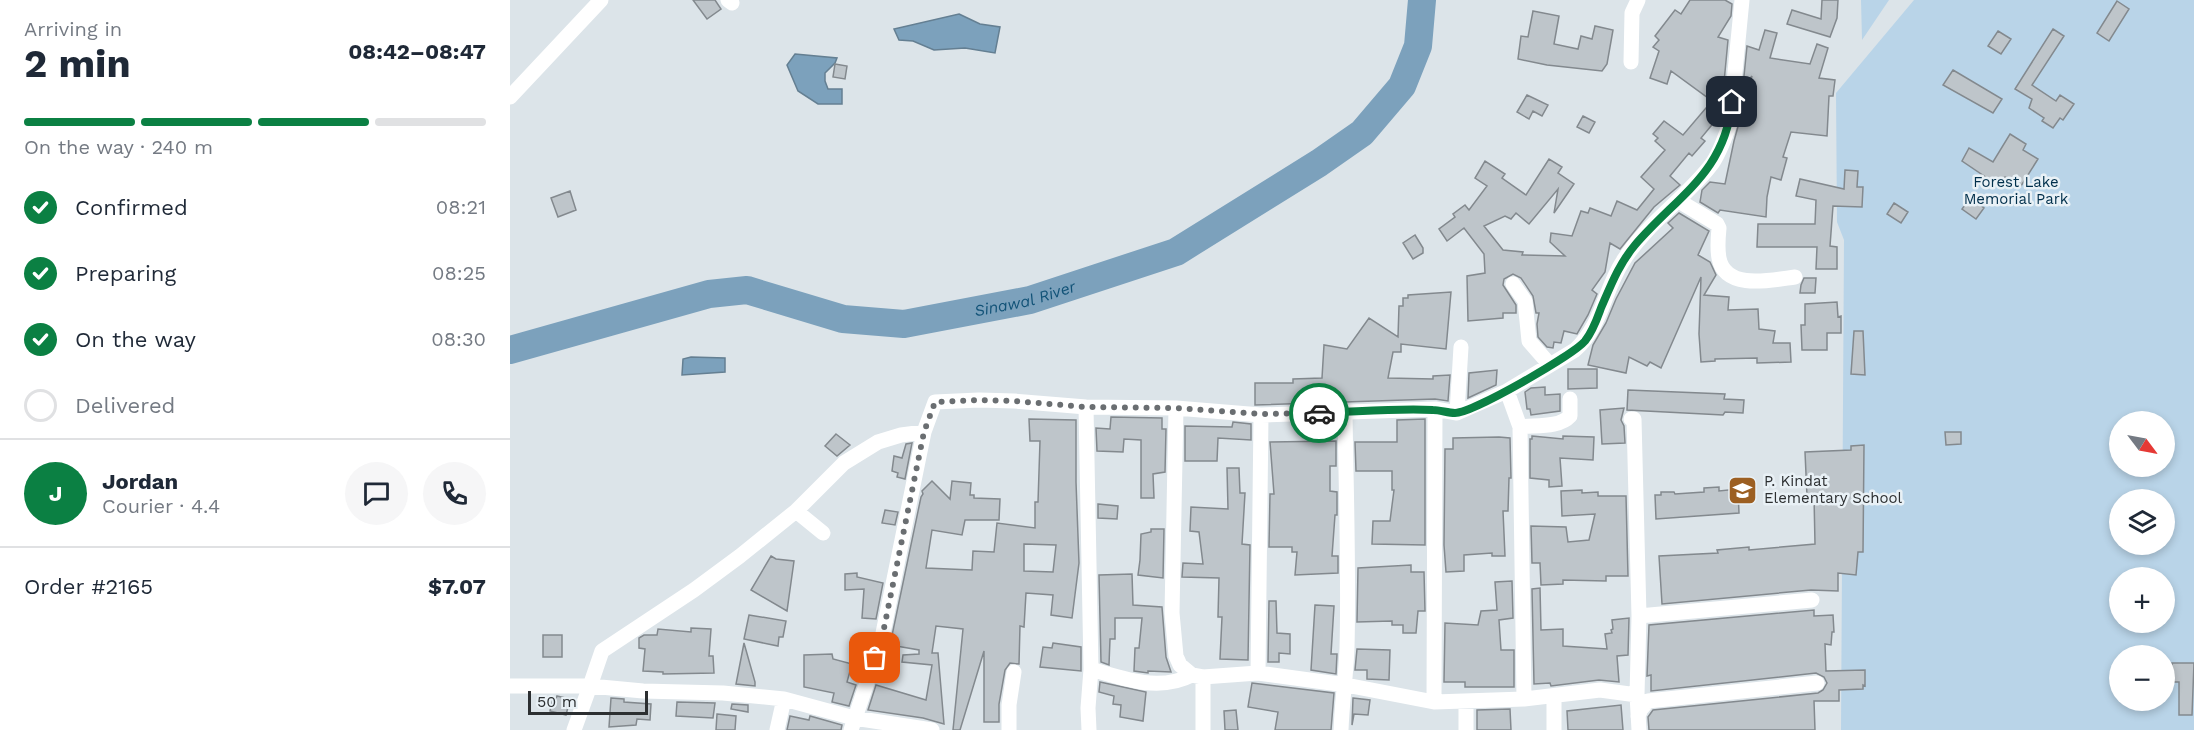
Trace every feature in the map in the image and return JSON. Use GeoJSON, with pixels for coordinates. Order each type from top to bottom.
{"type":"FeatureCollection","features":[{"type":"Feature","properties":{"kind":"street"},"geometry":{"type":"LineString","coordinates":[[510,97],[601,0]]}},
{"type":"Feature","properties":{"kind":"street"},"geometry":{"type":"LineString","coordinates":[[1631,62],[1632,14],[1638,0]]}},
{"type":"Feature","properties":{"kind":"street"},"geometry":{"type":"LineString","coordinates":[[853,724],[882,638],[924,432],[935,402],[1014,401],[1086,407],[1176,408],[1261,414],[1435,410],[1457,413],[1507,391],[1585,341],[1624,259],[1713,163],[1730,123],[1742,0]]}},
{"type":"Feature","properties":{"kind":"street"},"geometry":{"type":"LineString","coordinates":[[1679,201],[1717,224],[1720,263],[1736,277],[1750,282],[1795,277]]}},
{"type":"Feature","properties":{"kind":"street"},"geometry":{"type":"LineString","coordinates":[[1513,284],[1525,301],[1530,341],[1550,365]]}},
{"type":"Feature","properties":{"kind":"street"},"geometry":{"type":"LineString","coordinates":[[1457,413],[1461,347]]}},
{"type":"Feature","properties":{"kind":"street"},"geometry":{"type":"LineString","coordinates":[[1507,391],[1520,427],[1524,699]]}},
{"type":"Feature","properties":{"kind":"street"},"geometry":{"type":"LineString","coordinates":[[1520,427],[1552,424],[1566,420],[1570,416],[1570,399]]}},
{"type":"Feature","properties":{"kind":"street"},"geometry":{"type":"LineString","coordinates":[[1086,407],[1091,669],[1089,730]]}},
{"type":"Feature","properties":{"kind":"street"},"geometry":{"type":"LineString","coordinates":[[1176,408],[1173,631],[1180,665],[1197,676]]}},
{"type":"Feature","properties":{"kind":"street"},"geometry":{"type":"LineString","coordinates":[[1434,702],[1435,410]]}},
{"type":"Feature","properties":{"kind":"street"},"geometry":{"type":"LineString","coordinates":[[1341,730],[1342,699],[1346,685],[1348,586],[1345,412]]}},
{"type":"Feature","properties":{"kind":"street"},"geometry":{"type":"LineString","coordinates":[[1258,673],[1261,414]]}},
{"type":"Feature","properties":{"kind":"street"},"geometry":{"type":"LineString","coordinates":[[1630,419],[1634,419],[1639,723]]}},
{"type":"Feature","properties":{"kind":"street"},"geometry":{"type":"LineString","coordinates":[[574,730],[602,651],[694,590],[796,511],[844,462],[878,442],[901,435],[924,432]]}},
{"type":"Feature","properties":{"kind":"street"},"geometry":{"type":"LineString","coordinates":[[796,511],[823,533]]}},
{"type":"Feature","properties":{"kind":"street"},"geometry":{"type":"LineString","coordinates":[[1639,616],[1812,600]]}},
{"type":"Feature","properties":{"kind":"street"},"geometry":{"type":"LineString","coordinates":[[1091,669],[1134,683],[1179,682],[1197,676],[1258,673],[1346,685],[1434,702],[1524,699],[1600,690],[1637,695]]}},
{"type":"Feature","properties":{"kind":"street"},"geometry":{"type":"LineString","coordinates":[[1010,730],[1014,672]]}},
{"type":"Feature","properties":{"kind":"street"},"geometry":{"type":"LineString","coordinates":[[1197,676],[1203,730]]}},
{"type":"Feature","properties":{"kind":"street"},"geometry":{"type":"LineString","coordinates":[[1639,723],[1643,705],[1648,701],[1817,683]]}},
{"type":"Feature","properties":{"kind":"street"},"geometry":{"type":"LineString","coordinates":[[510,686],[723,693],[784,699],[853,724],[932,730]]}},
{"type":"Feature","properties":{"kind":"street"},"geometry":{"type":"LineString","coordinates":[[1554,696],[1554,730]]}},
{"type":"Feature","properties":{"kind":"street"},"geometry":{"type":"LineString","coordinates":[[777,730],[784,699]]}},
{"type":"Feature","properties":{"kind":"street"},"geometry":{"type":"LineString","coordinates":[[1466,730],[1467,701]]}},
{"type":"Feature","properties":{"kind":"green space"},"geometry":{"type":"Polygon","coordinates":[[[1861,0],[1889,0],[1862,40],[1861,0]]]}},
{"type":"Feature","properties":{"kind":"green space","name":"Forest Lake Memorial Park"},"geometry":{"type":"Polygon","coordinates":[[[1914,0],[2194,0],[2194,730],[1841,730],[1844,240],[1837,222],[1836,93],[1914,0]]]}},
{"type":"Feature","properties":{"kind":"shaded area"},"geometry":{"type":"Polygon","coordinates":[[[959,14],[980,24],[1000,27],[995,53],[965,48],[934,50],[913,41],[899,40],[894,29],[959,14]]]}},
{"type":"Feature","properties":{"kind":"shaded area"},"geometry":{"type":"Polygon","coordinates":[[[795,54],[837,58],[825,73],[825,81],[828,89],[842,89],[842,104],[818,104],[798,91],[787,65],[795,54]]]}},
{"type":"Feature","properties":{"kind":"shaded area"},"geometry":{"type":"Polygon","coordinates":[[[691,357],[725,358],[725,372],[682,375],[683,359],[691,357]]]}},
{"type":"Feature","properties":{"kind":"building"},"geometry":{"type":"Polygon","coordinates":[[[693,0],[715,0],[721,9],[707,19],[693,0]]]}},
{"type":"Feature","properties":{"kind":"building"},"geometry":{"type":"Polygon","coordinates":[[[1690,0],[1725,0],[1732,4],[1731,16],[1718,37],[1728,40],[1721,114],[1701,138],[1705,141],[1692,156],[1689,153],[1670,176],[1680,185],[1654,207],[1620,249],[1610,243],[1605,272],[1592,290],[1597,294],[1577,334],[1564,331],[1561,343],[1554,342],[1553,348],[1547,347],[1538,337],[1539,313],[1536,313],[1533,296],[1521,278],[1513,274],[1504,279],[1503,285],[1516,305],[1516,313],[1503,313],[1503,318],[1468,321],[1467,276],[1485,273],[1484,254],[1464,228],[1447,241],[1439,229],[1455,217],[1453,214],[1465,205],[1469,210],[1487,186],[1475,178],[1485,161],[1505,174],[1502,178],[1526,195],[1549,159],[1562,167],[1558,173],[1574,184],[1554,213],[1558,189],[1529,224],[1516,213],[1511,219],[1505,216],[1484,226],[1503,250],[1523,252],[1522,255],[1565,256],[1550,242],[1551,233],[1572,236],[1581,211],[1588,213],[1590,208],[1611,216],[1617,201],[1637,210],[1654,189],[1641,177],[1665,150],[1655,141],[1658,138],[1653,134],[1664,121],[1683,135],[1712,101],[1671,71],[1667,84],[1650,78],[1659,51],[1653,47],[1659,40],[1655,36],[1675,10],[1681,14],[1690,0]]]}},
{"type":"Feature","properties":{"kind":"building"},"geometry":{"type":"Polygon","coordinates":[[[1822,0],[1838,0],[1837,18],[1830,37],[1787,24],[1792,10],[1821,19],[1822,0]]]}},
{"type":"Feature","properties":{"kind":"building"},"geometry":{"type":"Polygon","coordinates":[[[2117,1],[2129,9],[2109,41],[2097,33],[2117,1]]]}},
{"type":"Feature","properties":{"kind":"building"},"geometry":{"type":"Polygon","coordinates":[[[1533,11],[1559,16],[1554,44],[1578,49],[1581,36],[1592,39],[1595,26],[1613,30],[1607,64],[1602,71],[1547,65],[1518,59],[1521,36],[1528,37],[1533,11]]]}},
{"type":"Feature","properties":{"kind":"building"},"geometry":{"type":"Polygon","coordinates":[[[2053,29],[2064,36],[2032,85],[2056,101],[2060,95],[2074,104],[2063,120],[2060,118],[2053,128],[2042,121],[2044,118],[2029,108],[2032,99],[2015,89],[2053,29]]]}},
{"type":"Feature","properties":{"kind":"building"},"geometry":{"type":"Polygon","coordinates":[[[1765,30],[1777,33],[1770,58],[1810,64],[1817,44],[1828,48],[1819,78],[1835,80],[1833,96],[1829,96],[1827,136],[1791,132],[1783,157],[1787,158],[1781,180],[1771,177],[1766,217],[1720,210],[1718,213],[1700,202],[1702,190],[1710,182],[1725,184],[1752,76],[1743,86],[1747,46],[1759,50],[1765,30]]]}},
{"type":"Feature","properties":{"kind":"building"},"geometry":{"type":"Polygon","coordinates":[[[1998,31],[2011,39],[2001,54],[1988,46],[1998,31]]]}},
{"type":"Feature","properties":{"kind":"building"},"geometry":{"type":"Polygon","coordinates":[[[835,64],[847,66],[845,79],[833,77],[835,64]]]}},
{"type":"Feature","properties":{"kind":"building"},"geometry":{"type":"Polygon","coordinates":[[[1953,70],[2002,99],[1993,113],[1943,85],[1953,70]]]}},
{"type":"Feature","properties":{"kind":"building"},"geometry":{"type":"Polygon","coordinates":[[[1527,95],[1548,105],[1542,116],[1533,111],[1529,119],[1517,112],[1527,95]]]}},
{"type":"Feature","properties":{"kind":"building"},"geometry":{"type":"Polygon","coordinates":[[[1583,116],[1595,122],[1589,133],[1577,127],[1583,116]]]}},
{"type":"Feature","properties":{"kind":"building"},"geometry":{"type":"Polygon","coordinates":[[[2010,134],[2026,144],[2023,150],[2038,159],[2021,186],[2005,177],[1999,186],[1962,161],[1969,148],[1993,162],[2010,134]]]}},
{"type":"Feature","properties":{"kind":"building"},"geometry":{"type":"Polygon","coordinates":[[[1845,170],[1858,171],[1857,187],[1863,187],[1862,207],[1833,206],[1830,246],[1837,247],[1837,269],[1816,269],[1817,247],[1757,247],[1758,224],[1815,224],[1816,200],[1796,196],[1800,179],[1844,189],[1845,170]]]}},
{"type":"Feature","properties":{"kind":"building"},"geometry":{"type":"Polygon","coordinates":[[[570,191],[576,210],[558,217],[551,198],[570,191]]]}},
{"type":"Feature","properties":{"kind":"building"},"geometry":{"type":"Polygon","coordinates":[[[1970,198],[1984,208],[1976,219],[1962,209],[1970,198]]]}},
{"type":"Feature","properties":{"kind":"building"},"geometry":{"type":"Polygon","coordinates":[[[1894,203],[1908,212],[1901,223],[1887,214],[1894,203]]]}},
{"type":"Feature","properties":{"kind":"building"},"geometry":{"type":"Polygon","coordinates":[[[1679,213],[1709,231],[1698,255],[1710,262],[1716,275],[1704,295],[1729,297],[1728,310],[1758,309],[1759,329],[1775,331],[1773,343],[1790,343],[1791,362],[1757,363],[1757,358],[1715,359],[1715,361],[1701,362],[1699,334],[1701,277],[1661,368],[1650,362],[1647,366],[1629,357],[1626,373],[1588,365],[1593,345],[1635,263],[1673,228],[1668,223],[1679,213]]]}},
{"type":"Feature","properties":{"kind":"building"},"geometry":{"type":"Polygon","coordinates":[[[1415,235],[1423,248],[1423,253],[1413,259],[1403,243],[1415,235]]]}},
{"type":"Feature","properties":{"kind":"building"},"geometry":{"type":"Polygon","coordinates":[[[1804,278],[1816,278],[1815,293],[1800,293],[1804,278]]]}},
{"type":"Feature","properties":{"kind":"building"},"geometry":{"type":"Polygon","coordinates":[[[1451,292],[1446,349],[1401,344],[1401,352],[1393,352],[1388,378],[1433,379],[1433,376],[1450,375],[1448,401],[1435,399],[1255,405],[1255,383],[1293,383],[1293,379],[1322,378],[1324,345],[1347,349],[1369,318],[1398,337],[1399,306],[1403,306],[1403,298],[1408,298],[1408,295],[1451,292]]]}},
{"type":"Feature","properties":{"kind":"building"},"geometry":{"type":"Polygon","coordinates":[[[1837,302],[1838,317],[1841,316],[1841,333],[1827,333],[1827,350],[1802,350],[1801,325],[1805,325],[1805,304],[1837,302]]]}},
{"type":"Feature","properties":{"kind":"building"},"geometry":{"type":"Polygon","coordinates":[[[1854,331],[1863,331],[1865,375],[1851,374],[1854,331]]]}},
{"type":"Feature","properties":{"kind":"building"},"geometry":{"type":"Polygon","coordinates":[[[1568,369],[1597,369],[1597,388],[1568,389],[1568,369]]]}},
{"type":"Feature","properties":{"kind":"building"},"geometry":{"type":"Polygon","coordinates":[[[1497,370],[1496,385],[1468,398],[1469,373],[1497,370]]]}},
{"type":"Feature","properties":{"kind":"building"},"geometry":{"type":"Polygon","coordinates":[[[1545,387],[1545,395],[1560,394],[1560,411],[1531,415],[1530,409],[1527,409],[1525,392],[1531,388],[1545,387]]]}},
{"type":"Feature","properties":{"kind":"building"},"geometry":{"type":"Polygon","coordinates":[[[1628,390],[1725,394],[1724,399],[1744,400],[1743,413],[1725,412],[1723,415],[1627,410],[1628,390]]]}},
{"type":"Feature","properties":{"kind":"building"},"geometry":{"type":"Polygon","coordinates":[[[1624,408],[1621,420],[1624,426],[1625,443],[1602,444],[1600,410],[1624,408]]]}},
{"type":"Feature","properties":{"kind":"building"},"geometry":{"type":"Polygon","coordinates":[[[1111,417],[1162,418],[1162,429],[1166,429],[1165,472],[1153,474],[1154,498],[1141,498],[1141,440],[1124,439],[1123,452],[1097,451],[1096,428],[1110,429],[1111,417]]]}},
{"type":"Feature","properties":{"kind":"building"},"geometry":{"type":"Polygon","coordinates":[[[1029,419],[1076,420],[1079,563],[1072,618],[1051,615],[1053,595],[1026,593],[1024,627],[1020,626],[1019,664],[1010,663],[1005,670],[999,704],[999,722],[984,722],[984,651],[960,730],[953,730],[963,629],[936,626],[932,653],[938,653],[944,724],[923,718],[868,710],[876,685],[926,700],[932,665],[902,662],[903,655],[919,654],[919,650],[890,645],[922,491],[932,481],[950,499],[952,481],[971,483],[970,495],[974,495],[974,498],[1000,499],[999,520],[965,520],[962,535],[932,530],[926,568],[972,570],[973,551],[994,552],[997,523],[1035,528],[1040,441],[1030,441],[1029,419]],[[1024,544],[1024,571],[1053,572],[1056,545],[1024,544]]]}},
{"type":"Feature","properties":{"kind":"building"},"geometry":{"type":"Polygon","coordinates":[[[1425,419],[1425,545],[1372,544],[1373,521],[1390,521],[1394,490],[1392,490],[1392,471],[1356,471],[1355,442],[1397,442],[1397,420],[1425,419]]]}},
{"type":"Feature","properties":{"kind":"building"},"geometry":{"type":"Polygon","coordinates":[[[1233,422],[1251,424],[1251,440],[1218,438],[1217,461],[1185,461],[1185,426],[1232,427],[1233,422]]]}},
{"type":"Feature","properties":{"kind":"building"},"geometry":{"type":"Polygon","coordinates":[[[1945,432],[1961,432],[1961,444],[1946,445],[1945,432]]]}},
{"type":"Feature","properties":{"kind":"building"},"geometry":{"type":"Polygon","coordinates":[[[836,434],[850,445],[837,456],[825,446],[836,434]]]}},
{"type":"Feature","properties":{"kind":"building"},"geometry":{"type":"Polygon","coordinates":[[[1532,436],[1563,439],[1563,436],[1594,437],[1593,460],[1560,458],[1562,486],[1549,487],[1549,480],[1530,478],[1530,439],[1532,436]]]}},
{"type":"Feature","properties":{"kind":"building"},"geometry":{"type":"Polygon","coordinates":[[[1453,438],[1510,438],[1511,478],[1509,478],[1508,511],[1503,511],[1505,556],[1492,556],[1492,553],[1464,555],[1464,571],[1446,572],[1445,449],[1453,449],[1453,438]]]}},
{"type":"Feature","properties":{"kind":"building"},"geometry":{"type":"Polygon","coordinates":[[[1336,441],[1336,466],[1330,466],[1330,491],[1337,492],[1332,556],[1338,556],[1338,573],[1295,575],[1297,552],[1292,552],[1292,547],[1269,547],[1270,494],[1274,494],[1270,442],[1336,441]]]}},
{"type":"Feature","properties":{"kind":"building"},"geometry":{"type":"Polygon","coordinates":[[[912,443],[905,479],[897,477],[898,473],[892,471],[894,456],[902,458],[906,444],[912,443]]]}},
{"type":"Feature","properties":{"kind":"building"},"geometry":{"type":"Polygon","coordinates":[[[1864,445],[1863,552],[1858,552],[1856,575],[1838,573],[1838,591],[1811,590],[1662,604],[1659,556],[1718,553],[1717,550],[1749,547],[1749,550],[1815,544],[1814,496],[1807,496],[1805,452],[1851,450],[1851,446],[1864,445]]]}},
{"type":"Feature","properties":{"kind":"building"},"geometry":{"type":"Polygon","coordinates":[[[1227,468],[1239,468],[1240,493],[1245,493],[1242,544],[1250,545],[1248,660],[1220,659],[1222,617],[1218,617],[1219,578],[1182,577],[1183,563],[1203,564],[1199,532],[1190,531],[1191,507],[1228,509],[1227,468]]]}},
{"type":"Feature","properties":{"kind":"building"},"geometry":{"type":"Polygon","coordinates":[[[1719,487],[1719,491],[1738,489],[1739,513],[1656,519],[1655,495],[1661,495],[1661,492],[1674,492],[1675,494],[1704,492],[1704,488],[1719,487]]]}},
{"type":"Feature","properties":{"kind":"building"},"geometry":{"type":"Polygon","coordinates":[[[1582,490],[1582,493],[1598,492],[1598,496],[1626,496],[1628,576],[1606,576],[1606,581],[1563,580],[1563,584],[1541,585],[1540,563],[1532,563],[1531,526],[1566,527],[1568,542],[1589,540],[1595,514],[1562,516],[1561,491],[1582,490]]]}},
{"type":"Feature","properties":{"kind":"building"},"geometry":{"type":"Polygon","coordinates":[[[1098,504],[1118,506],[1117,519],[1098,518],[1098,504]]]}},
{"type":"Feature","properties":{"kind":"building"},"geometry":{"type":"Polygon","coordinates":[[[885,510],[898,512],[895,525],[882,523],[885,510]]]}},
{"type":"Feature","properties":{"kind":"building"},"geometry":{"type":"Polygon","coordinates":[[[1151,529],[1164,529],[1163,578],[1138,575],[1141,534],[1151,532],[1151,529]]]}},
{"type":"Feature","properties":{"kind":"building"},"geometry":{"type":"Polygon","coordinates":[[[771,556],[776,559],[794,561],[787,611],[751,590],[771,556]]]}},
{"type":"Feature","properties":{"kind":"building"},"geometry":{"type":"Polygon","coordinates":[[[1411,565],[1411,572],[1424,572],[1425,611],[1418,611],[1416,633],[1403,633],[1403,625],[1392,625],[1392,621],[1357,622],[1358,568],[1411,565]]]}},
{"type":"Feature","properties":{"kind":"building"},"geometry":{"type":"Polygon","coordinates":[[[857,573],[857,577],[883,583],[876,619],[862,618],[864,589],[845,590],[845,574],[857,573]]]}},
{"type":"Feature","properties":{"kind":"building"},"geometry":{"type":"Polygon","coordinates":[[[1132,574],[1133,605],[1162,607],[1166,657],[1171,672],[1134,671],[1135,648],[1139,648],[1142,618],[1115,618],[1115,639],[1110,639],[1109,665],[1101,662],[1099,575],[1132,574]]]}},
{"type":"Feature","properties":{"kind":"building"},"geometry":{"type":"Polygon","coordinates":[[[1512,581],[1513,618],[1499,620],[1501,650],[1514,650],[1514,687],[1465,687],[1465,682],[1444,682],[1445,623],[1478,625],[1481,611],[1497,610],[1495,582],[1512,581]]]}},
{"type":"Feature","properties":{"kind":"building"},"geometry":{"type":"Polygon","coordinates":[[[1540,588],[1541,630],[1563,629],[1563,646],[1607,649],[1605,634],[1612,633],[1612,620],[1629,618],[1628,655],[1617,656],[1619,682],[1599,680],[1551,686],[1550,683],[1534,684],[1532,589],[1540,588]]]}},
{"type":"Feature","properties":{"kind":"building"},"geometry":{"type":"Polygon","coordinates":[[[1269,601],[1276,601],[1277,633],[1290,634],[1290,654],[1279,653],[1279,662],[1268,662],[1269,601]]]}},
{"type":"Feature","properties":{"kind":"building"},"geometry":{"type":"Polygon","coordinates":[[[1315,605],[1334,606],[1331,654],[1337,654],[1336,674],[1311,670],[1315,605]]]}},
{"type":"Feature","properties":{"kind":"building"},"geometry":{"type":"Polygon","coordinates":[[[1814,610],[1814,616],[1833,615],[1834,632],[1832,632],[1831,645],[1825,644],[1826,671],[1865,670],[1863,689],[1839,690],[1839,701],[1814,701],[1815,730],[1649,730],[1648,717],[1653,710],[1818,693],[1827,683],[1824,677],[1816,673],[1651,691],[1651,675],[1647,676],[1649,625],[1814,610]]]}},
{"type":"Feature","properties":{"kind":"building"},"geometry":{"type":"Polygon","coordinates":[[[749,615],[786,621],[783,637],[779,637],[778,646],[744,639],[749,615]]]}},
{"type":"Feature","properties":{"kind":"building"},"geometry":{"type":"Polygon","coordinates":[[[691,628],[711,629],[709,656],[713,656],[714,673],[663,674],[663,672],[643,671],[645,649],[639,648],[639,638],[644,635],[657,635],[658,629],[691,632],[691,628]]]}},
{"type":"Feature","properties":{"kind":"building"},"geometry":{"type":"Polygon","coordinates":[[[543,635],[562,635],[562,657],[543,657],[543,635]]]}},
{"type":"Feature","properties":{"kind":"building"},"geometry":{"type":"Polygon","coordinates":[[[744,643],[755,682],[755,686],[736,684],[744,643]]]}},
{"type":"Feature","properties":{"kind":"building"},"geometry":{"type":"Polygon","coordinates":[[[1053,643],[1081,647],[1081,671],[1040,667],[1043,647],[1052,648],[1053,643]]]}},
{"type":"Feature","properties":{"kind":"building"},"geometry":{"type":"Polygon","coordinates":[[[1357,649],[1390,650],[1389,680],[1367,679],[1367,670],[1355,670],[1357,649]]]}},
{"type":"Feature","properties":{"kind":"building"},"geometry":{"type":"Polygon","coordinates":[[[832,654],[833,659],[852,664],[847,682],[856,685],[849,706],[832,702],[834,693],[804,687],[804,655],[832,654]]]}},
{"type":"Feature","properties":{"kind":"building"},"geometry":{"type":"Polygon","coordinates":[[[2175,663],[2194,663],[2192,715],[2179,715],[2179,682],[2175,682],[2175,663]]]}},
{"type":"Feature","properties":{"kind":"building"},"geometry":{"type":"Polygon","coordinates":[[[1100,682],[1146,692],[1143,721],[1120,717],[1121,705],[1113,704],[1114,696],[1099,692],[1100,682]]]}},
{"type":"Feature","properties":{"kind":"building"},"geometry":{"type":"Polygon","coordinates":[[[1252,683],[1334,693],[1331,730],[1275,730],[1278,712],[1248,707],[1252,683]]]}},
{"type":"Feature","properties":{"kind":"building"},"geometry":{"type":"Polygon","coordinates":[[[557,696],[570,699],[566,715],[550,711],[553,698],[556,699],[557,696]]]}},
{"type":"Feature","properties":{"kind":"building"},"geometry":{"type":"Polygon","coordinates":[[[611,698],[624,699],[624,702],[651,704],[650,720],[637,719],[636,725],[609,727],[611,698]]]}},
{"type":"Feature","properties":{"kind":"building"},"geometry":{"type":"Polygon","coordinates":[[[1353,698],[1370,700],[1368,715],[1354,714],[1352,725],[1353,698]]]}},
{"type":"Feature","properties":{"kind":"building"},"geometry":{"type":"Polygon","coordinates":[[[677,702],[715,703],[713,718],[676,716],[677,702]]]}},
{"type":"Feature","properties":{"kind":"building"},"geometry":{"type":"Polygon","coordinates":[[[732,704],[748,705],[748,712],[731,709],[732,704]]]}},
{"type":"Feature","properties":{"kind":"building"},"geometry":{"type":"Polygon","coordinates":[[[1621,705],[1623,730],[1568,730],[1567,711],[1621,705]]]}},
{"type":"Feature","properties":{"kind":"building"},"geometry":{"type":"Polygon","coordinates":[[[1510,709],[1511,730],[1477,730],[1477,710],[1510,709]]]}},
{"type":"Feature","properties":{"kind":"building"},"geometry":{"type":"Polygon","coordinates":[[[1236,710],[1238,730],[1225,730],[1224,711],[1236,710]]]}},
{"type":"Feature","properties":{"kind":"building"},"geometry":{"type":"Polygon","coordinates":[[[717,714],[736,716],[735,730],[716,730],[717,714]]]}},
{"type":"Feature","properties":{"kind":"building"},"geometry":{"type":"Polygon","coordinates":[[[790,716],[809,720],[810,716],[842,725],[841,730],[787,730],[790,716]]]}},
{"type":"Feature","properties":{"kind":"waterway","name":"Sinawal River"},"geometry":{"type":"LineString","coordinates":[[510,350],[709,294],[747,290],[843,319],[904,324],[1030,300],[1176,252],[1319,163],[1362,133],[1402,86],[1418,46],[1422,0]]}},
{"type":"Feature","properties":{"kind":"way so far"},"geometry":{"type":"LineString","coordinates":[[875,658],[882,638],[924,432],[935,402],[1014,401],[1086,407],[1176,408],[1261,414],[1319,413]]}},
{"type":"Feature","properties":{"kind":"place","name":"P. Kindat Elementary School"},"geometry":{"type":"Point","coordinates":[1743,490]}},
{"type":"Feature","properties":{"kind":"route"},"geometry":{"type":"LineString","coordinates":[[1319,413],[1435,410],[1457,413],[1507,391],[1575,350],[1592,330],[1624,259],[1713,163],[1730,123],[1732,102]]}}]}
